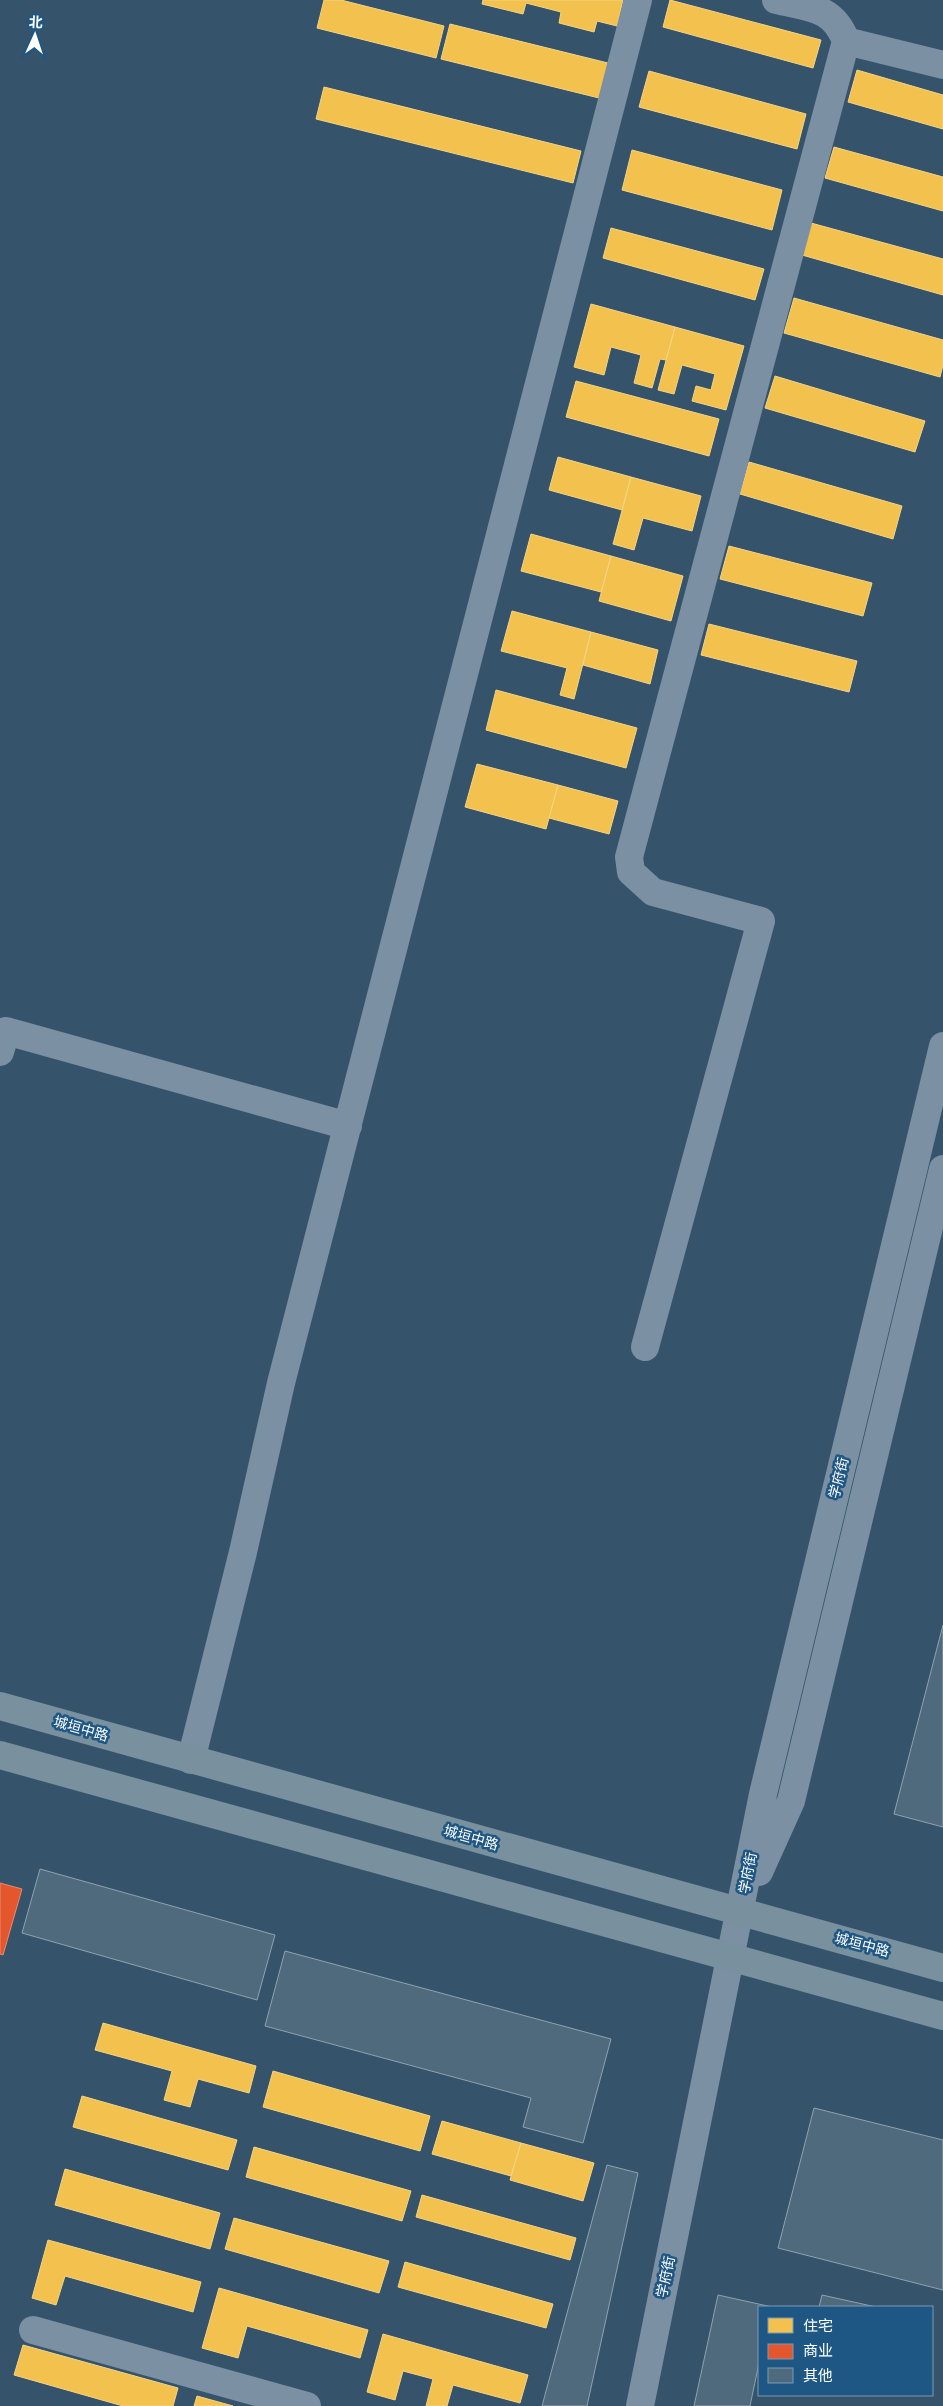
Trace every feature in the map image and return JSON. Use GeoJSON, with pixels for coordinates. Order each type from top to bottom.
{"type":"FeatureCollection","features":[{"type":"Feature","properties":{"kind":"main road","name":"城垣中路"},"geometry":{"type":"LineString","coordinates":[[0,1706],[943,1968]]}},
{"type":"Feature","properties":{"kind":"main road"},"geometry":{"type":"LineString","coordinates":[[0,1755],[943,2016]]}},
{"type":"Feature","properties":{"kind":"street"},"geometry":{"type":"LineString","coordinates":[[191,1760],[243,1552],[282,1383],[638,0]]}},
{"type":"Feature","properties":{"kind":"street"},"geometry":{"type":"LineString","coordinates":[[645,1348],[761,921],[652,892],[630,872],[629,856],[846,41],[840,25],[824,12],[776,0]]}},
{"type":"Feature","properties":{"kind":"street"},"geometry":{"type":"LineString","coordinates":[[846,41],[943,65]]}},
{"type":"Feature","properties":{"kind":"street"},"geometry":{"type":"LineString","coordinates":[[0,1052],[6,1031],[348,1126]]}},
{"type":"Feature","properties":{"kind":"street","name":"学府街"},"geometry":{"type":"LineString","coordinates":[[640,2406],[741,1912],[763,1794],[943,1046]]}},
{"type":"Feature","properties":{"kind":"street","name":"学府街"},"geometry":{"type":"LineString","coordinates":[[741,1912],[791,1801],[943,1169]]}},
{"type":"Feature","properties":{"kind":"street"},"geometry":{"type":"LineString","coordinates":[[33,2330],[307,2406]]}},
{"type":"Feature","properties":{"kind":"building: 住宅"},"geometry":{"type":"Polygon","coordinates":[[[324,0],[341,0],[444,26],[436,58],[317,28],[324,0]]]}},
{"type":"Feature","properties":{"kind":"building: 住宅"},"geometry":{"type":"Polygon","coordinates":[[[483,0],[623,0],[617,26],[597,21],[594,32],[559,23],[561,12],[526,3],[523,14],[482,4],[483,0]]]}},
{"type":"Feature","properties":{"kind":"building: 住宅"},"geometry":{"type":"Polygon","coordinates":[[[670,0],[821,40],[813,68],[663,27],[670,0]]]}},
{"type":"Feature","properties":{"kind":"building: 住宅"},"geometry":{"type":"Polygon","coordinates":[[[450,24],[608,63],[599,98],[441,59],[450,24]]]}},
{"type":"Feature","properties":{"kind":"building: 住宅"},"geometry":{"type":"Polygon","coordinates":[[[857,70],[943,95],[943,129],[848,102],[857,70]]]}},
{"type":"Feature","properties":{"kind":"building: 住宅"},"geometry":{"type":"Polygon","coordinates":[[[649,71],[806,114],[797,149],[639,107],[649,71]]]}},
{"type":"Feature","properties":{"kind":"building: 住宅"},"geometry":{"type":"Polygon","coordinates":[[[324,87],[581,151],[573,183],[316,119],[324,87]]]}},
{"type":"Feature","properties":{"kind":"building: 住宅"},"geometry":{"type":"Polygon","coordinates":[[[834,147],[943,177],[943,211],[825,178],[834,147]]]}},
{"type":"Feature","properties":{"kind":"building: 住宅"},"geometry":{"type":"Polygon","coordinates":[[[632,150],[782,190],[772,230],[622,190],[632,150]]]}},
{"type":"Feature","properties":{"kind":"building: 住宅"},"geometry":{"type":"Polygon","coordinates":[[[811,223],[943,259],[943,295],[802,255],[811,223]]]}},
{"type":"Feature","properties":{"kind":"building: 住宅"},"geometry":{"type":"Polygon","coordinates":[[[611,228],[764,269],[755,300],[603,258],[611,228]]]}},
{"type":"Feature","properties":{"kind":"building: 住宅"},"geometry":{"type":"Polygon","coordinates":[[[794,298],[943,340],[943,365],[940,377],[784,333],[794,298]]]}},
{"type":"Feature","properties":{"kind":"building: 住宅"},"geometry":{"type":"Polygon","coordinates":[[[591,304],[675,327],[666,360],[660,359],[652,388],[634,383],[641,355],[611,347],[604,375],[574,367],[591,304]]]}},
{"type":"Feature","properties":{"kind":"building: 住宅"},"geometry":{"type":"Polygon","coordinates":[[[675,327],[744,346],[726,410],[692,401],[696,386],[711,390],[715,374],[682,365],[674,394],[658,390],[675,327]]]}},
{"type":"Feature","properties":{"kind":"building: 住宅"},"geometry":{"type":"Polygon","coordinates":[[[775,376],[925,421],[915,452],[765,408],[775,376]]]}},
{"type":"Feature","properties":{"kind":"building: 住宅"},"geometry":{"type":"Polygon","coordinates":[[[576,381],[719,419],[709,456],[566,417],[576,381]]]}},
{"type":"Feature","properties":{"kind":"building: 住宅"},"geometry":{"type":"Polygon","coordinates":[[[558,457],[631,477],[622,510],[549,490],[558,457]]]}},
{"type":"Feature","properties":{"kind":"building: 住宅"},"geometry":{"type":"Polygon","coordinates":[[[749,462],[902,506],[893,539],[740,494],[749,462]]]}},
{"type":"Feature","properties":{"kind":"building: 住宅"},"geometry":{"type":"Polygon","coordinates":[[[631,477],[701,496],[692,531],[643,518],[634,550],[613,544],[631,477]]]}},
{"type":"Feature","properties":{"kind":"building: 住宅"},"geometry":{"type":"Polygon","coordinates":[[[531,534],[611,556],[601,592],[521,571],[531,534]]]}},
{"type":"Feature","properties":{"kind":"building: 住宅"},"geometry":{"type":"Polygon","coordinates":[[[729,546],[872,583],[863,616],[720,579],[729,546]]]}},
{"type":"Feature","properties":{"kind":"building: 住宅"},"geometry":{"type":"Polygon","coordinates":[[[611,556],[683,576],[671,621],[599,601],[611,556]]]}},
{"type":"Feature","properties":{"kind":"building: 住宅"},"geometry":{"type":"Polygon","coordinates":[[[512,611],[591,632],[574,699],[560,695],[567,668],[501,651],[512,611]]]}},
{"type":"Feature","properties":{"kind":"building: 住宅"},"geometry":{"type":"Polygon","coordinates":[[[709,624],[857,661],[849,692],[701,655],[709,624]]]}},
{"type":"Feature","properties":{"kind":"building: 住宅"},"geometry":{"type":"Polygon","coordinates":[[[591,632],[658,650],[650,684],[583,665],[591,632]]]}},
{"type":"Feature","properties":{"kind":"building: 住宅"},"geometry":{"type":"Polygon","coordinates":[[[496,690],[637,728],[626,768],[486,730],[496,690]]]}},
{"type":"Feature","properties":{"kind":"building: 住宅"},"geometry":{"type":"Polygon","coordinates":[[[477,764],[558,785],[546,829],[465,807],[477,764]]]}},
{"type":"Feature","properties":{"kind":"building: 住宅"},"geometry":{"type":"Polygon","coordinates":[[[558,785],[618,801],[609,834],[549,818],[558,785]]]}},
{"type":"Feature","properties":{"kind":"building: 住宅"},"geometry":{"type":"Polygon","coordinates":[[[103,2023],[256,2066],[249,2093],[198,2079],[190,2107],[164,2100],[172,2071],[95,2050],[103,2023]]]}},
{"type":"Feature","properties":{"kind":"building: 住宅"},"geometry":{"type":"Polygon","coordinates":[[[273,2071],[430,2116],[420,2151],[263,2107],[273,2071]]]}},
{"type":"Feature","properties":{"kind":"building: 住宅"},"geometry":{"type":"Polygon","coordinates":[[[82,2096],[237,2140],[228,2170],[73,2127],[82,2096]]]}},
{"type":"Feature","properties":{"kind":"building: 住宅"},"geometry":{"type":"Polygon","coordinates":[[[442,2121],[521,2143],[511,2176],[432,2154],[442,2121]]]}},
{"type":"Feature","properties":{"kind":"building: 住宅"},"geometry":{"type":"Polygon","coordinates":[[[521,2143],[594,2163],[583,2201],[510,2180],[521,2143]]]}},
{"type":"Feature","properties":{"kind":"building: 住宅"},"geometry":{"type":"Polygon","coordinates":[[[254,2147],[411,2191],[402,2221],[246,2177],[254,2147]]]}},
{"type":"Feature","properties":{"kind":"building: 住宅"},"geometry":{"type":"Polygon","coordinates":[[[65,2169],[220,2213],[210,2249],[55,2205],[65,2169]]]}},
{"type":"Feature","properties":{"kind":"building: 住宅"},"geometry":{"type":"Polygon","coordinates":[[[422,2195],[576,2238],[570,2260],[416,2217],[422,2195]]]}},
{"type":"Feature","properties":{"kind":"building: 住宅"},"geometry":{"type":"Polygon","coordinates":[[[234,2218],[389,2261],[379,2293],[225,2249],[234,2218]]]}},
{"type":"Feature","properties":{"kind":"building: 住宅"},"geometry":{"type":"Polygon","coordinates":[[[48,2240],[201,2282],[193,2312],[65,2276],[56,2305],[32,2298],[48,2240]]]}},
{"type":"Feature","properties":{"kind":"building: 住宅"},"geometry":{"type":"Polygon","coordinates":[[[405,2262],[553,2304],[546,2328],[398,2287],[405,2262]]]}},
{"type":"Feature","properties":{"kind":"building: 住宅"},"geometry":{"type":"Polygon","coordinates":[[[219,2288],[368,2330],[360,2358],[247,2326],[238,2358],[202,2348],[219,2288]]]}},
{"type":"Feature","properties":{"kind":"building: 住宅"},"geometry":{"type":"Polygon","coordinates":[[[383,2334],[528,2375],[520,2403],[453,2385],[447,2406],[426,2406],[433,2379],[403,2371],[395,2400],[367,2392],[383,2334]]]}},
{"type":"Feature","properties":{"kind":"building: 住宅"},"geometry":{"type":"Polygon","coordinates":[[[23,2345],[178,2388],[173,2406],[123,2406],[14,2375],[23,2345]]]}},
{"type":"Feature","properties":{"kind":"building: 住宅"},"geometry":{"type":"Polygon","coordinates":[[[197,2396],[233,2406],[194,2406],[197,2396]]]}},
{"type":"Feature","properties":{"kind":"building: 商业"},"geometry":{"type":"Polygon","coordinates":[[[0,1883],[22,1889],[3,1955],[0,1954],[0,1883]]]}},
{"type":"Feature","properties":{"kind":"building: 其他"},"geometry":{"type":"Polygon","coordinates":[[[943,1625],[943,1827],[894,1814],[943,1625]]]}},
{"type":"Feature","properties":{"kind":"building: 其他"},"geometry":{"type":"Polygon","coordinates":[[[40,1869],[275,1935],[257,2000],[22,1933],[40,1869]]]}},
{"type":"Feature","properties":{"kind":"building: 其他"},"geometry":{"type":"Polygon","coordinates":[[[285,1951],[611,2039],[583,2143],[523,2127],[531,2098],[265,2026],[285,1951]]]}},
{"type":"Feature","properties":{"kind":"building: 其他"},"geometry":{"type":"Polygon","coordinates":[[[814,2108],[943,2140],[943,2290],[778,2248],[814,2108]]]}},
{"type":"Feature","properties":{"kind":"building: 其他"},"geometry":{"type":"Polygon","coordinates":[[[607,2165],[638,2173],[587,2406],[542,2406],[607,2165]]]}},
{"type":"Feature","properties":{"kind":"building: 其他"},"geometry":{"type":"Polygon","coordinates":[[[718,2295],[768,2306],[758,2306],[758,2368],[750,2406],[694,2406],[718,2295]]]}},
{"type":"Feature","properties":{"kind":"building: 其他"},"geometry":{"type":"Polygon","coordinates":[[[822,2295],[872,2306],[819,2306],[822,2295]]]}}]}
